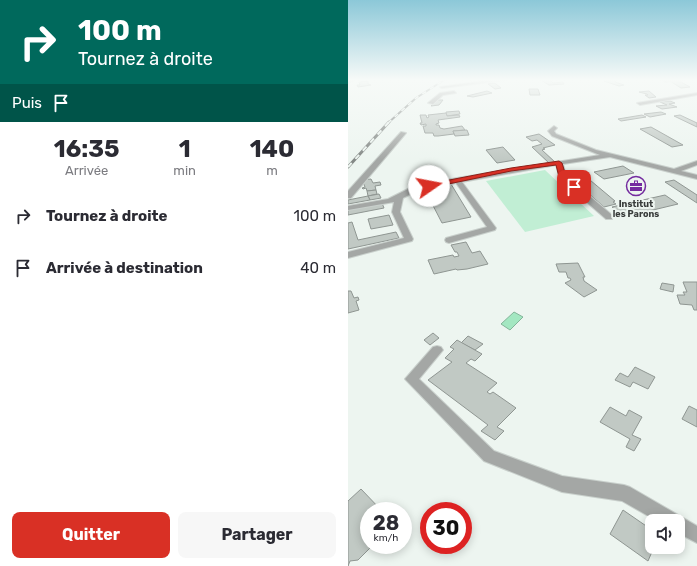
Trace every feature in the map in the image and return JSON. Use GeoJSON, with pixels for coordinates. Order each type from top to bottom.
{"type":"FeatureCollection","features":[{"type":"Feature","properties":{"kind":"street"},"geometry":{"type":"LineString","coordinates":[[554,128],[551,131],[554,135],[594,151],[697,177]]}},
{"type":"Feature","properties":{"kind":"street"},"geometry":{"type":"LineString","coordinates":[[348,196],[403,133]]}},
{"type":"Feature","properties":{"kind":"street"},"geometry":{"type":"LineString","coordinates":[[348,208],[390,201],[415,189],[457,180],[610,155]]}},
{"type":"Feature","properties":{"kind":"street"},"geometry":{"type":"LineString","coordinates":[[675,171],[697,162]]}},
{"type":"Feature","properties":{"kind":"street"},"geometry":{"type":"LineString","coordinates":[[559,163],[563,177],[609,217]]}},
{"type":"Feature","properties":{"kind":"street"},"geometry":{"type":"LineString","coordinates":[[449,240],[492,228],[457,180]]}},
{"type":"Feature","properties":{"kind":"street"},"geometry":{"type":"LineString","coordinates":[[348,255],[409,239],[396,212],[399,197]]}},
{"type":"Feature","properties":{"kind":"street"},"geometry":{"type":"LineString","coordinates":[[437,350],[411,379],[489,456],[562,484],[624,493],[661,514]]}},
{"type":"Feature","properties":{"kind":"street"},"geometry":{"type":"LineString","coordinates":[[685,528],[697,535]]}},
{"type":"Feature","properties":{"kind":"shaded area"},"geometry":{"type":"Polygon","coordinates":[[[545,170],[594,216],[525,232],[486,181],[545,170]]]}},
{"type":"Feature","properties":{"kind":"shaded area"},"geometry":{"type":"Polygon","coordinates":[[[514,312],[523,317],[510,330],[501,324],[514,312]]]}},
{"type":"Feature","properties":{"kind":"building"},"geometry":{"type":"Polygon","coordinates":[[[657,106],[677,107],[662,109],[657,106]]]}},
{"type":"Feature","properties":{"kind":"building"},"geometry":{"type":"Polygon","coordinates":[[[459,111],[460,114],[447,116],[446,112],[459,111]]]}},
{"type":"Feature","properties":{"kind":"building"},"geometry":{"type":"Polygon","coordinates":[[[661,112],[666,114],[650,117],[644,114],[661,112]]]}},
{"type":"Feature","properties":{"kind":"building"},"geometry":{"type":"Polygon","coordinates":[[[446,113],[447,116],[459,115],[460,117],[438,120],[439,123],[436,125],[439,125],[440,128],[444,129],[462,126],[465,130],[453,131],[454,134],[438,136],[434,136],[433,133],[425,133],[423,126],[426,126],[426,124],[421,125],[420,115],[426,115],[427,118],[429,117],[428,115],[446,113]]]}},
{"type":"Feature","properties":{"kind":"building"},"geometry":{"type":"Polygon","coordinates":[[[642,115],[646,117],[621,121],[618,119],[642,115]]]}},
{"type":"Feature","properties":{"kind":"building"},"geometry":{"type":"Polygon","coordinates":[[[680,115],[697,123],[697,127],[674,116],[680,115]]]}},
{"type":"Feature","properties":{"kind":"building"},"geometry":{"type":"Polygon","coordinates":[[[651,127],[683,145],[672,147],[640,129],[651,127]]]}},
{"type":"Feature","properties":{"kind":"building"},"geometry":{"type":"Polygon","coordinates":[[[467,130],[469,135],[455,136],[453,131],[467,130]]]}},
{"type":"Feature","properties":{"kind":"building"},"geometry":{"type":"Polygon","coordinates":[[[539,134],[555,145],[543,148],[545,149],[542,150],[556,163],[550,164],[532,147],[542,144],[537,140],[532,141],[526,137],[539,134]]]}},
{"type":"Feature","properties":{"kind":"building"},"geometry":{"type":"Polygon","coordinates":[[[503,147],[515,160],[497,163],[486,150],[503,147]]]}},
{"type":"Feature","properties":{"kind":"building"},"geometry":{"type":"Polygon","coordinates":[[[623,166],[634,173],[604,179],[594,172],[623,166]]]}},
{"type":"Feature","properties":{"kind":"building"},"geometry":{"type":"Polygon","coordinates":[[[584,175],[615,201],[613,202],[616,204],[604,207],[571,178],[584,175]]]}},
{"type":"Feature","properties":{"kind":"building"},"geometry":{"type":"Polygon","coordinates":[[[371,179],[373,183],[380,182],[381,185],[375,186],[376,190],[367,191],[366,188],[363,189],[362,188],[365,187],[362,180],[371,179]]]}},
{"type":"Feature","properties":{"kind":"building"},"geometry":{"type":"Polygon","coordinates":[[[674,180],[697,195],[697,203],[665,182],[674,180]]]}},
{"type":"Feature","properties":{"kind":"building"},"geometry":{"type":"Polygon","coordinates":[[[451,184],[471,217],[442,223],[424,188],[451,184]]]}},
{"type":"Feature","properties":{"kind":"building"},"geometry":{"type":"Polygon","coordinates":[[[376,190],[377,194],[368,196],[367,191],[376,190]]]}},
{"type":"Feature","properties":{"kind":"building"},"geometry":{"type":"Polygon","coordinates":[[[379,194],[381,198],[370,200],[368,196],[379,194]]]}},
{"type":"Feature","properties":{"kind":"building"},"geometry":{"type":"Polygon","coordinates":[[[665,195],[678,204],[624,217],[612,207],[665,195]]]}},
{"type":"Feature","properties":{"kind":"building"},"geometry":{"type":"Polygon","coordinates":[[[368,196],[370,200],[348,204],[348,200],[368,196]]]}},
{"type":"Feature","properties":{"kind":"building"},"geometry":{"type":"Polygon","coordinates":[[[382,203],[384,208],[348,215],[348,210],[382,203]]]}},
{"type":"Feature","properties":{"kind":"building"},"geometry":{"type":"Polygon","coordinates":[[[389,215],[393,225],[371,229],[368,219],[389,215]]]}},
{"type":"Feature","properties":{"kind":"building"},"geometry":{"type":"Polygon","coordinates":[[[352,222],[358,240],[396,232],[399,238],[348,249],[348,223],[352,222]]]}},
{"type":"Feature","properties":{"kind":"building"},"geometry":{"type":"Polygon","coordinates":[[[466,242],[472,253],[480,251],[488,264],[434,274],[428,260],[453,255],[454,257],[459,256],[451,245],[466,242]]]}},
{"type":"Feature","properties":{"kind":"building"},"geometry":{"type":"Polygon","coordinates":[[[578,263],[585,277],[583,277],[584,281],[597,290],[584,297],[565,283],[571,280],[568,278],[566,272],[559,272],[556,264],[578,263]]]}},
{"type":"Feature","properties":{"kind":"building"},"geometry":{"type":"Polygon","coordinates":[[[683,282],[697,282],[697,310],[694,310],[692,305],[680,304],[677,295],[685,295],[683,292],[687,292],[683,282]]]}},
{"type":"Feature","properties":{"kind":"building"},"geometry":{"type":"Polygon","coordinates":[[[662,283],[674,285],[673,292],[660,289],[662,283]]]}},
{"type":"Feature","properties":{"kind":"building"},"geometry":{"type":"Polygon","coordinates":[[[348,291],[351,291],[354,298],[358,297],[359,300],[356,301],[359,310],[348,313],[348,291]]]}},
{"type":"Feature","properties":{"kind":"building"},"geometry":{"type":"Polygon","coordinates":[[[433,333],[439,338],[430,345],[424,340],[433,333]]]}},
{"type":"Feature","properties":{"kind":"building"},"geometry":{"type":"Polygon","coordinates":[[[468,336],[483,344],[475,350],[461,343],[468,336]]]}},
{"type":"Feature","properties":{"kind":"building"},"geometry":{"type":"Polygon","coordinates":[[[457,340],[482,354],[475,361],[471,359],[466,363],[497,383],[487,392],[490,394],[493,392],[516,408],[497,427],[504,431],[495,440],[481,431],[488,425],[428,380],[452,362],[445,358],[454,349],[450,347],[457,340]]]}},
{"type":"Feature","properties":{"kind":"building"},"geometry":{"type":"Polygon","coordinates":[[[635,367],[655,377],[648,389],[633,382],[630,387],[615,380],[620,373],[628,377],[635,367]]]}},
{"type":"Feature","properties":{"kind":"building"},"geometry":{"type":"Polygon","coordinates":[[[689,406],[697,410],[697,427],[682,419],[689,406]]]}},
{"type":"Feature","properties":{"kind":"building"},"geometry":{"type":"Polygon","coordinates":[[[610,407],[626,416],[629,410],[642,417],[632,435],[641,439],[634,451],[626,447],[630,439],[600,422],[610,407]]]}},
{"type":"Feature","properties":{"kind":"building"},"geometry":{"type":"Polygon","coordinates":[[[361,489],[373,502],[360,502],[360,554],[364,554],[358,560],[350,561],[348,566],[348,501],[361,489]]]}},
{"type":"Feature","properties":{"kind":"building"},"geometry":{"type":"Polygon","coordinates":[[[623,510],[645,525],[645,554],[651,554],[648,561],[610,534],[623,510]]]}},
{"type":"Feature","properties":{"kind":"railway"},"geometry":{"type":"LineString","coordinates":[[388,123],[407,106]]}},
{"type":"Feature","properties":{"kind":"railway"},"geometry":{"type":"LineString","coordinates":[[348,167],[388,123]]}},
{"type":"Feature","properties":{"kind":"place","name":"Institut les Parons"},"geometry":{"type":"Point","coordinates":[636,186]}},
{"type":"Feature","properties":{"kind":"route"},"geometry":{"type":"LineString","coordinates":[[429,186],[511,170],[559,163],[563,177],[574,187]]}}]}
